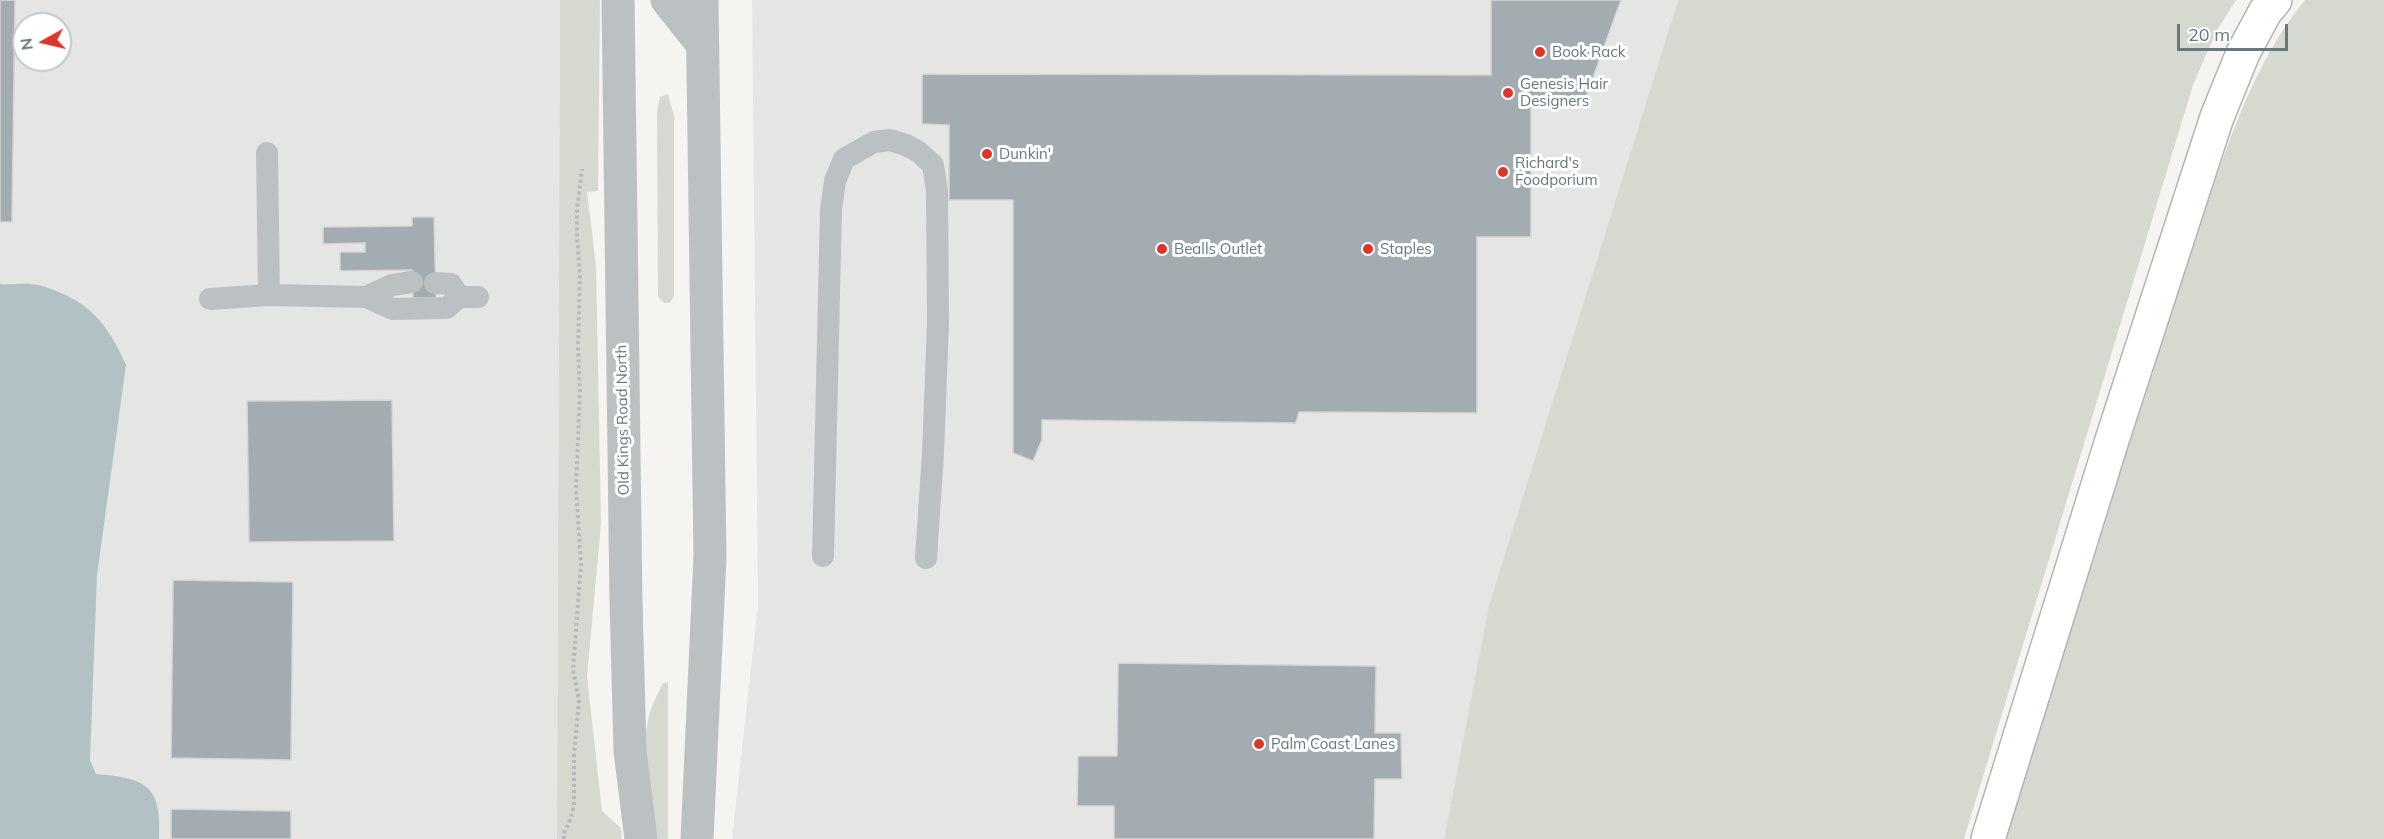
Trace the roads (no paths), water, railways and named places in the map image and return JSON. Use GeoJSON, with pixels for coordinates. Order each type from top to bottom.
{"type":"FeatureCollection","features":[{"type":"Feature","properties":{"kind":"highway"},"geometry":{"type":"LineString","coordinates":[[1989,839],[2109,451],[2217,117],[2243,53],[2265,12],[2275,0]]}},
{"type":"Feature","properties":{"kind":"street","name":"Old Kings Road North"},"geometry":{"type":"LineString","coordinates":[[618,0],[630,751],[641,839]]}},
{"type":"Feature","properties":{"kind":"street"},"geometry":{"type":"LineString","coordinates":[[667,0],[702,44]]}},
{"type":"Feature","properties":{"kind":"street"},"geometry":{"type":"LineString","coordinates":[[697,839],[710,555],[702,0]]}},
{"type":"Feature","properties":{"kind":"lane"},"geometry":{"type":"LineString","coordinates":[[823,556],[832,200],[835,181],[844,159],[874,142],[890,140],[919,152],[933,165],[937,191],[938,323],[926,558]]}},
{"type":"Feature","properties":{"kind":"lane"},"geometry":{"type":"LineString","coordinates":[[267,153],[269,296]]}},
{"type":"Feature","properties":{"kind":"lane"},"geometry":{"type":"LineString","coordinates":[[366,297],[392,285],[412,282]]}},
{"type":"Feature","properties":{"kind":"lane"},"geometry":{"type":"LineString","coordinates":[[210,299],[269,296],[366,297],[393,309],[447,308],[469,297],[451,284],[435,283]]}},
{"type":"Feature","properties":{"kind":"place","name":"Book Rack"},"geometry":{"type":"Point","coordinates":[1540,52]}},
{"type":"Feature","properties":{"kind":"place","name":"Genesis Hair Designers"},"geometry":{"type":"Point","coordinates":[1508,93]}},
{"type":"Feature","properties":{"kind":"place","name":"Dunkin'"},"geometry":{"type":"Point","coordinates":[987,154]}},
{"type":"Feature","properties":{"kind":"place","name":"Richard's Foodporium"},"geometry":{"type":"Point","coordinates":[1503,172]}},
{"type":"Feature","properties":{"kind":"place","name":"Bealls Outlet"},"geometry":{"type":"Point","coordinates":[1162,249]}},
{"type":"Feature","properties":{"kind":"place","name":"Staples"},"geometry":{"type":"Point","coordinates":[1368,249]}},
{"type":"Feature","properties":{"kind":"place","name":"Palm Coast Lanes"},"geometry":{"type":"Point","coordinates":[1259,744]}}]}
